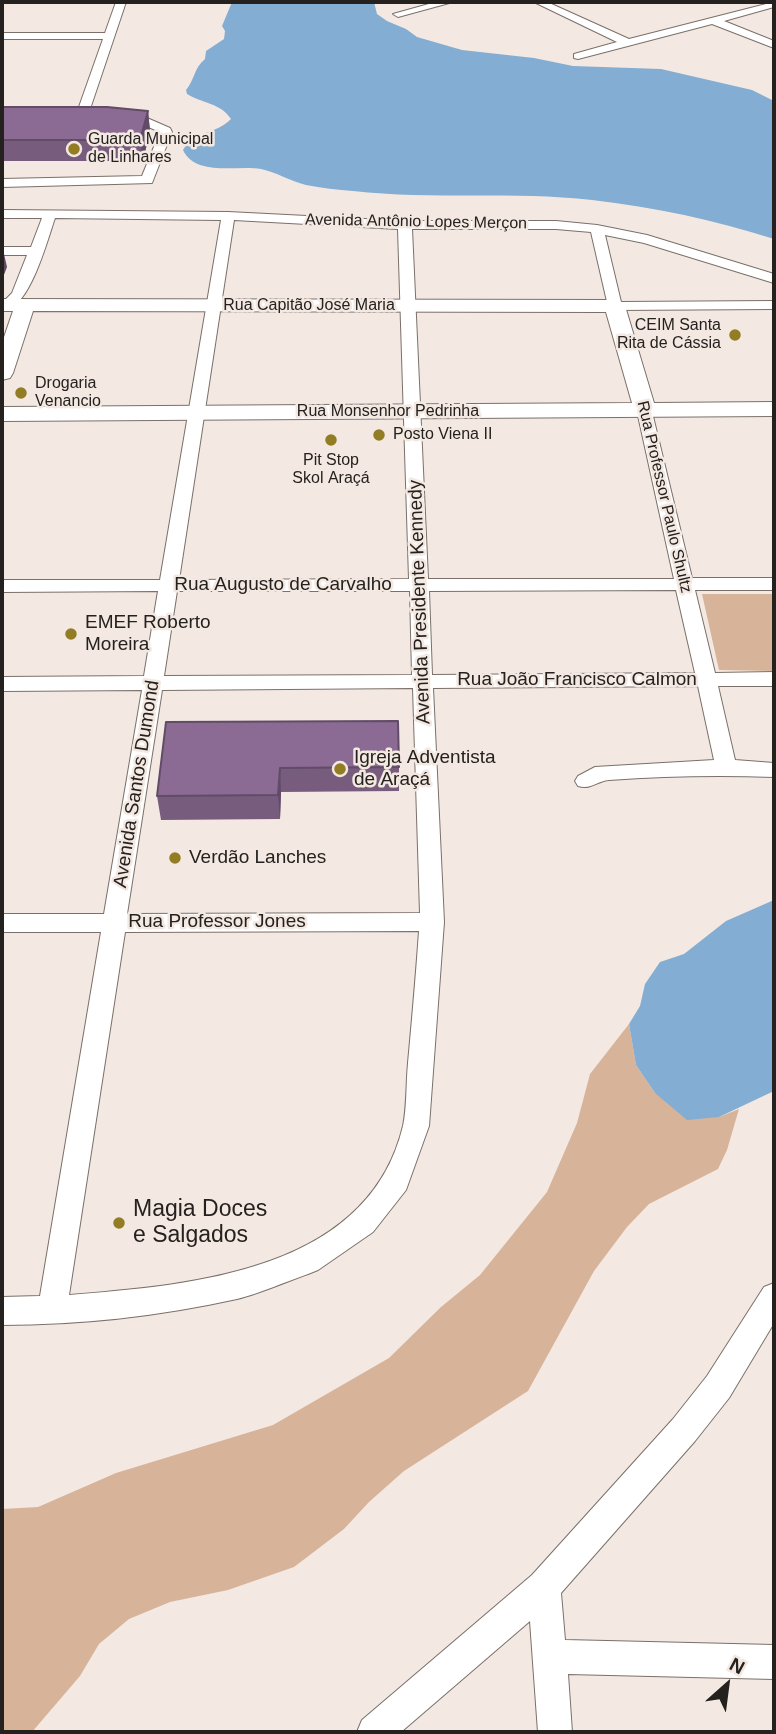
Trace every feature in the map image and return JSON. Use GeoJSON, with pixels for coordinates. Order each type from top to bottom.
{"type":"FeatureCollection","features":[{"type":"Feature","properties":{"kind":"main road","name":"Rua Capitão José Maria"},"geometry":{"type":"LineString","coordinates":[[11,307],[615,306]]}},
{"type":"Feature","properties":{"kind":"main road","name":"Rua Professor Paulo Shultz"},"geometry":{"type":"LineString","coordinates":[[615,306],[645,411]]}},
{"type":"Feature","properties":{"kind":"main road"},"geometry":{"type":"LineString","coordinates":[[2,373],[11,307]]}},
{"type":"Feature","properties":{"kind":"main road","name":"Rua Monsenhor Pedrinha"},"geometry":{"type":"LineString","coordinates":[[2,414],[774,410]]}},
{"type":"Feature","properties":{"kind":"street"},"geometry":{"type":"LineString","coordinates":[[80,121],[121,2]]}},
{"type":"Feature","properties":{"kind":"street"},"geometry":{"type":"LineString","coordinates":[[398,14],[448,2]]}},
{"type":"Feature","properties":{"kind":"street"},"geometry":{"type":"LineString","coordinates":[[539,2],[628,43]]}},
{"type":"Feature","properties":{"kind":"street"},"geometry":{"type":"LineString","coordinates":[[578,56],[774,4]]}},
{"type":"Feature","properties":{"kind":"street"},"geometry":{"type":"LineString","coordinates":[[713,20],[774,45]]}},
{"type":"Feature","properties":{"kind":"street"},"geometry":{"type":"LineString","coordinates":[[2,36],[109,36]]}},
{"type":"Feature","properties":{"kind":"street"},"geometry":{"type":"LineString","coordinates":[[2,214],[33,198],[147,180],[166,132],[157,124],[107,121]]}},
{"type":"Feature","properties":{"kind":"street"},"geometry":{"type":"LineString","coordinates":[[2,183],[33,198],[48,221]]}},
{"type":"Feature","properties":{"kind":"street","name":"Avenida Antônio Lopes Merçon"},"geometry":{"type":"LineString","coordinates":[[48,221],[228,216],[405,225],[515,223],[597,229],[695,252],[774,279]]}},
{"type":"Feature","properties":{"kind":"street","name":"Avenida Santos Dumond"},"geometry":{"type":"LineString","coordinates":[[52,1311],[228,216]]}},
{"type":"Feature","properties":{"kind":"street"},"geometry":{"type":"LineString","coordinates":[[2,228],[48,221]]}},
{"type":"Feature","properties":{"kind":"street"},"geometry":{"type":"LineString","coordinates":[[11,307],[48,221]]}},
{"type":"Feature","properties":{"kind":"street","name":"Avenida Presidente Kennedy"},"geometry":{"type":"LineString","coordinates":[[2,1311],[52,1311],[136,1303],[239,1285],[307,1261],[363,1223],[396,1181],[416,1126],[432,922],[405,225]]}},
{"type":"Feature","properties":{"kind":"street","name":"Rua Professor Paulo Shultz"},"geometry":{"type":"LineString","coordinates":[[597,229],[615,306]]}},
{"type":"Feature","properties":{"kind":"street"},"geometry":{"type":"LineString","coordinates":[[2,251],[36,251]]}},
{"type":"Feature","properties":{"kind":"street"},"geometry":{"type":"LineString","coordinates":[[615,306],[770,305],[774,326]]}},
{"type":"Feature","properties":{"kind":"street","name":"Rua Professor Paulo Shultz"},"geometry":{"type":"LineString","coordinates":[[645,411],[726,767]]}},
{"type":"Feature","properties":{"kind":"street","name":"Rua Augusto de Carvalho"},"geometry":{"type":"LineString","coordinates":[[2,586],[774,584]]}},
{"type":"Feature","properties":{"kind":"street","name":"Rua João Francisco Calmon"},"geometry":{"type":"LineString","coordinates":[[2,684],[774,679]]}},
{"type":"Feature","properties":{"kind":"street"},"geometry":{"type":"LineString","coordinates":[[586,782],[595,775],[607,773],[726,767],[774,770]]}},
{"type":"Feature","properties":{"kind":"street","name":"Rua Professor Jones"},"geometry":{"type":"LineString","coordinates":[[2,923],[432,922]]}},
{"type":"Feature","properties":{"kind":"street"},"geometry":{"type":"LineString","coordinates":[[374,1732],[544,1587],[709,1398],[774,1297]]}},
{"type":"Feature","properties":{"kind":"street"},"geometry":{"type":"LineString","coordinates":[[544,1587],[555,1732]]}},
{"type":"Feature","properties":{"kind":"street"},"geometry":{"type":"LineString","coordinates":[[549,1657],[774,1662]]}},
{"type":"Feature","properties":{"kind":"shaded area"},"geometry":{"type":"Polygon","coordinates":[[[702,594],[774,594],[774,671],[719,670],[702,594]]]}},
{"type":"Feature","properties":{"kind":"shaded area"},"geometry":{"type":"Polygon","coordinates":[[[629,1024],[636,1065],[655,1093],[719,1117],[739,1109],[727,1150],[718,1169],[649,1204],[627,1227],[594,1271],[528,1391],[404,1471],[344,1529],[294,1567],[228,1590],[170,1602],[129,1619],[99,1644],[80,1676],[32,1732],[2,1732],[2,1509],[38,1507],[116,1473],[273,1425],[389,1358],[441,1307],[480,1275],[547,1192],[577,1123],[590,1074],[629,1024]]]}},
{"type":"Feature","properties":{"kind":"water"},"geometry":{"type":"Polygon","coordinates":[[[232,2],[374,2],[377,14],[387,21],[417,37],[462,50],[534,58],[573,66],[661,69],[752,90],[774,101],[774,239],[707,220],[615,203],[562,197],[383,194],[306,185],[261,169],[218,168],[197,164],[183,150],[193,139],[219,128],[231,119],[216,106],[187,94],[186,90],[205,59],[206,51],[224,39],[225,31],[222,26],[232,2]]]}},
{"type":"Feature","properties":{"kind":"water"},"geometry":{"type":"Polygon","coordinates":[[[774,900],[774,1091],[719,1117],[687,1120],[655,1093],[636,1065],[629,1024],[640,1006],[645,984],[660,962],[684,954],[726,921],[774,900]]]}},
{"type":"Feature","properties":{"kind":"building"},"geometry":{"type":"Polygon","coordinates":[[[2,107],[107,107],[148,111],[140,140],[2,140],[2,107]]]}},
{"type":"Feature","properties":{"kind":"building"},"geometry":{"type":"Polygon","coordinates":[[[398,721],[399,767],[280,768],[278,795],[157,796],[166,722],[398,721]]]}},
{"type":"Feature","properties":{"kind":"place","name":"Guarda Municipal de Linhares"},"geometry":{"type":"Point","coordinates":[74,149]}},
{"type":"Feature","properties":{"kind":"place","name":"CEIM Santa Rita de Cássia"},"geometry":{"type":"Point","coordinates":[735,335]}},
{"type":"Feature","properties":{"kind":"place","name":"Drogaria Venancio"},"geometry":{"type":"Point","coordinates":[21,393]}},
{"type":"Feature","properties":{"kind":"place","name":"Posto Viena II"},"geometry":{"type":"Point","coordinates":[379,435]}},
{"type":"Feature","properties":{"kind":"place","name":"Pit Stop Skol Araçá"},"geometry":{"type":"Point","coordinates":[331,440]}},
{"type":"Feature","properties":{"kind":"place","name":"EMEF Roberto Moreira"},"geometry":{"type":"Point","coordinates":[71,634]}},
{"type":"Feature","properties":{"kind":"place","name":"Igreja Adventista de Araçá"},"geometry":{"type":"Point","coordinates":[340,769]}},
{"type":"Feature","properties":{"kind":"place","name":"Verdão Lanches"},"geometry":{"type":"Point","coordinates":[175,858]}},
{"type":"Feature","properties":{"kind":"place","name":"Magia Doces e Salgados"},"geometry":{"type":"Point","coordinates":[119,1223]}}]}
